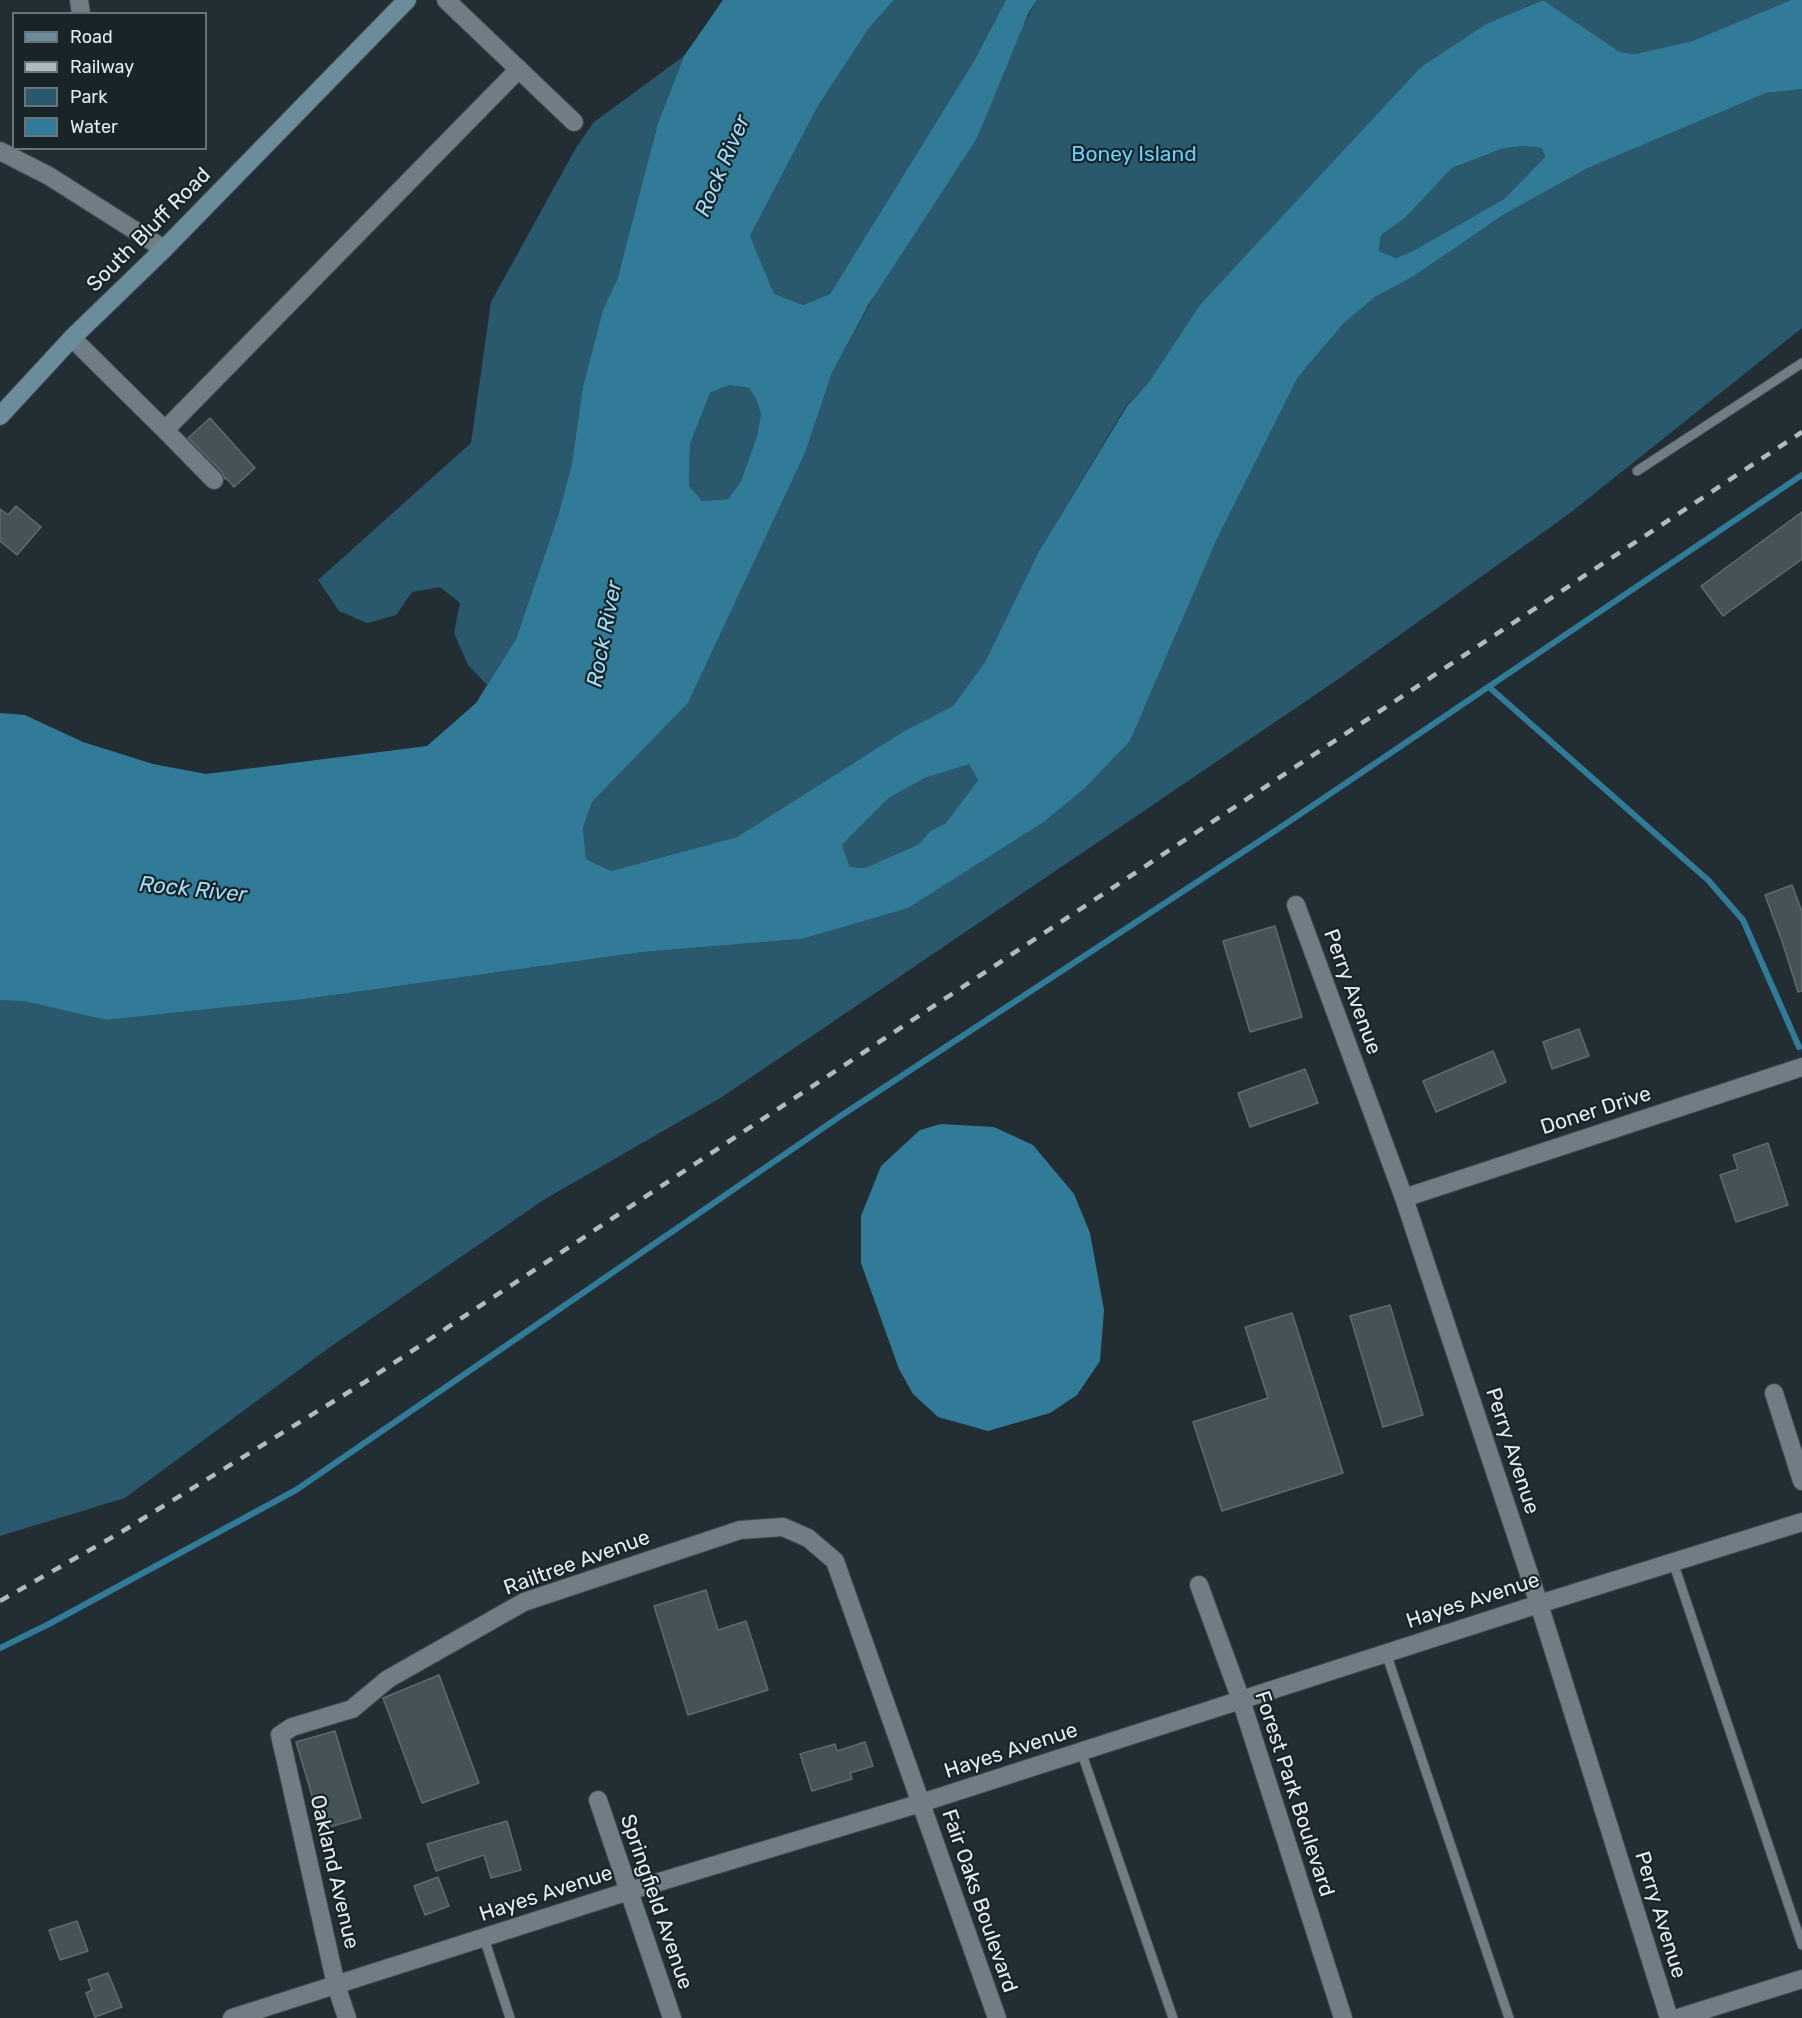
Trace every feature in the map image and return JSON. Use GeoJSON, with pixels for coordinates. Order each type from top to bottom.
{"type":"FeatureCollection","features":[{"type":"Feature","properties":{"kind":"street","name":"South Bluff Road"},"geometry":{"type":"LineString","coordinates":[[0,416],[72,338],[164,249],[407,0]]}},
{"type":"Feature","properties":{"kind":"street"},"geometry":{"type":"LineString","coordinates":[[446,0],[574,122]]}},
{"type":"Feature","properties":{"kind":"street"},"geometry":{"type":"LineString","coordinates":[[165,430],[519,69]]}},
{"type":"Feature","properties":{"kind":"street"},"geometry":{"type":"LineString","coordinates":[[1,152],[23,154],[49,176],[164,249]]}},
{"type":"Feature","properties":{"kind":"street"},"geometry":{"type":"LineString","coordinates":[[72,338],[214,480]]}},
{"type":"Feature","properties":{"kind":"street","name":"Perry Avenue"},"geometry":{"type":"LineString","coordinates":[[1296,904],[1404,1198],[1539,1604],[1669,2018]]}},
{"type":"Feature","properties":{"kind":"street","name":"Doner Drive"},"geometry":{"type":"LineString","coordinates":[[1404,1198],[1802,1067]]}},
{"type":"Feature","properties":{"kind":"street"},"geometry":{"type":"LineString","coordinates":[[1774,1393],[1802,1481]]}},
{"type":"Feature","properties":{"kind":"street","name":"Hayes Avenue"},"geometry":{"type":"LineString","coordinates":[[232,2018],[629,1891],[921,1803],[1802,1522]]}},
{"type":"Feature","properties":{"kind":"street","name":"Railtree Avenue"},"geometry":{"type":"LineString","coordinates":[[280,1735],[292,1727],[352,1709],[388,1679],[524,1602],[740,1530],[783,1527],[808,1538],[835,1561]]}},
{"type":"Feature","properties":{"kind":"street","name":"Fair Oaks Boulevard"},"geometry":{"type":"LineString","coordinates":[[835,1561],[997,2018]]}},
{"type":"Feature","properties":{"kind":"street","name":"Forest Park Boulevard"},"geometry":{"type":"LineString","coordinates":[[1199,1585],[1241,1700],[1343,2018]]}},
{"type":"Feature","properties":{"kind":"street","name":"Oakland Avenue"},"geometry":{"type":"LineString","coordinates":[[280,1735],[336,1985],[347,2018]]}},
{"type":"Feature","properties":{"kind":"street","name":"Springfield Avenue"},"geometry":{"type":"LineString","coordinates":[[598,1800],[672,2018]]}},
{"type":"Feature","properties":{"kind":"street"},"geometry":{"type":"LineString","coordinates":[[1678,2018],[1802,1979]]}},
{"type":"Feature","properties":{"kind":"lane"},"geometry":{"type":"LineString","coordinates":[[1637,471],[1802,363]]}},
{"type":"Feature","properties":{"kind":"lane"},"geometry":{"type":"LineString","coordinates":[[1673,1562],[1802,1945]]}},
{"type":"Feature","properties":{"kind":"lane"},"geometry":{"type":"LineString","coordinates":[[1386,1653],[1509,2018]]}},
{"type":"Feature","properties":{"kind":"lane"},"geometry":{"type":"LineString","coordinates":[[1081,1751],[1173,2018]]}},
{"type":"Feature","properties":{"kind":"lane"},"geometry":{"type":"LineString","coordinates":[[484,1938],[510,2018]]}},
{"type":"Feature","properties":{"kind":"green space"},"geometry":{"type":"Polygon","coordinates":[[[894,0],[1006,0],[974,61],[830,294],[803,305],[774,295],[750,236],[818,106],[869,28],[894,0]]]}},
{"type":"Feature","properties":{"kind":"green space","name":"Boney Island"},"geometry":{"type":"Polygon","coordinates":[[[1037,0],[1542,0],[1488,23],[1199,306],[1149,382],[1126,406],[1038,553],[985,662],[953,706],[904,731],[737,837],[611,871],[586,859],[583,828],[592,802],[688,703],[805,453],[832,373],[1037,0]]]}},
{"type":"Feature","properties":{"kind":"green space"},"geometry":{"type":"Polygon","coordinates":[[[1543,0],[1791,0],[1692,41],[1635,54],[1620,52],[1543,0]]]}},
{"type":"Feature","properties":{"kind":"green space"},"geometry":{"type":"Polygon","coordinates":[[[684,56],[658,123],[617,280],[603,310],[583,386],[572,463],[558,516],[516,639],[487,685],[468,665],[454,633],[460,603],[440,587],[412,592],[396,615],[367,623],[339,611],[318,580],[471,443],[491,302],[577,146],[594,122],[684,56]]]}},
{"type":"Feature","properties":{"kind":"green space"},"geometry":{"type":"Polygon","coordinates":[[[1802,89],[1802,328],[1570,513],[1337,680],[722,1097],[545,1199],[330,1347],[125,1498],[0,1536],[0,1000],[25,1000],[106,1020],[305,999],[643,952],[801,939],[1045,821],[1084,789],[1130,741],[1217,539],[1298,377],[1344,323],[1375,297],[1414,276],[1503,215],[1588,168],[1766,93],[1802,89]]]}},
{"type":"Feature","properties":{"kind":"green space"},"geometry":{"type":"Polygon","coordinates":[[[1523,146],[1542,148],[1545,157],[1504,199],[1413,251],[1396,258],[1379,251],[1381,235],[1405,218],[1452,168],[1501,149],[1523,146]]]}},
{"type":"Feature","properties":{"kind":"green space"},"geometry":{"type":"Polygon","coordinates":[[[729,385],[749,388],[756,399],[761,414],[757,436],[741,481],[728,499],[702,501],[689,486],[690,444],[710,393],[729,385]]]}},
{"type":"Feature","properties":{"kind":"green space"},"geometry":{"type":"Polygon","coordinates":[[[969,763],[978,780],[946,823],[930,831],[919,844],[865,868],[850,867],[842,845],[889,798],[925,778],[969,763]]]}},
{"type":"Feature","properties":{"kind":"water","name":"Rock River"},"geometry":{"type":"Polygon","coordinates":[[[723,0],[894,0],[869,28],[818,106],[750,236],[774,294],[803,305],[830,294],[974,61],[1006,0],[1037,0],[1028,14],[977,138],[869,304],[832,373],[805,453],[688,703],[592,802],[583,828],[586,859],[611,871],[737,837],[904,731],[953,706],[985,662],[1038,553],[1127,406],[1149,382],[1199,306],[1421,67],[1488,23],[1543,0],[1620,52],[1635,54],[1692,41],[1791,0],[1802,0],[1802,89],[1766,93],[1588,168],[1503,215],[1414,276],[1375,297],[1344,323],[1298,377],[1217,539],[1130,741],[1084,789],[1045,821],[908,908],[801,939],[643,952],[305,999],[106,1020],[25,1001],[0,1000],[0,713],[25,715],[83,742],[153,764],[206,774],[427,746],[476,703],[516,639],[558,516],[572,463],[583,386],[603,310],[617,280],[658,123],[684,56],[723,0]],[[1523,146],[1501,149],[1452,168],[1405,218],[1381,235],[1379,251],[1396,258],[1413,251],[1504,199],[1545,157],[1542,148],[1523,146]],[[729,385],[710,393],[690,444],[689,486],[702,501],[728,499],[741,481],[757,436],[761,414],[749,388],[729,385]],[[969,764],[925,778],[889,798],[842,845],[850,867],[865,868],[919,844],[930,831],[946,823],[978,780],[969,764]]]}},
{"type":"Feature","properties":{"kind":"water"},"geometry":{"type":"Polygon","coordinates":[[[941,1124],[994,1127],[1033,1145],[1074,1194],[1090,1233],[1104,1310],[1100,1361],[1077,1395],[1050,1413],[988,1431],[938,1417],[913,1394],[899,1369],[861,1263],[861,1216],[881,1166],[920,1130],[941,1124]]]}},
{"type":"Feature","properties":{"kind":"building"},"geometry":{"type":"Polygon","coordinates":[[[210,418],[255,468],[234,487],[188,438],[210,418]]]}},
{"type":"Feature","properties":{"kind":"building"},"geometry":{"type":"Polygon","coordinates":[[[16,506],[41,527],[17,555],[0,541],[0,509],[8,515],[16,506]]]}},
{"type":"Feature","properties":{"kind":"building"},"geometry":{"type":"Polygon","coordinates":[[[1802,512],[1802,559],[1723,616],[1701,586],[1802,512]]]}},
{"type":"Feature","properties":{"kind":"building"},"geometry":{"type":"Polygon","coordinates":[[[1792,885],[1802,912],[1802,991],[1798,992],[1765,895],[1792,885]]]}},
{"type":"Feature","properties":{"kind":"building"},"geometry":{"type":"Polygon","coordinates":[[[1275,926],[1302,1017],[1250,1032],[1223,941],[1275,926]]]}},
{"type":"Feature","properties":{"kind":"building"},"geometry":{"type":"Polygon","coordinates":[[[1579,1029],[1589,1056],[1552,1069],[1543,1042],[1579,1029]]]}},
{"type":"Feature","properties":{"kind":"building"},"geometry":{"type":"Polygon","coordinates":[[[1493,1051],[1506,1082],[1436,1112],[1423,1081],[1493,1051]]]}},
{"type":"Feature","properties":{"kind":"building"},"geometry":{"type":"Polygon","coordinates":[[[1305,1069],[1318,1103],[1250,1127],[1238,1093],[1305,1069]]]}},
{"type":"Feature","properties":{"kind":"building"},"geometry":{"type":"Polygon","coordinates":[[[1768,1143],[1788,1205],[1736,1222],[1720,1175],[1738,1169],[1733,1155],[1768,1143]]]}},
{"type":"Feature","properties":{"kind":"building"},"geometry":{"type":"Polygon","coordinates":[[[1390,1305],[1423,1415],[1383,1427],[1350,1316],[1390,1305]]]}},
{"type":"Feature","properties":{"kind":"building"},"geometry":{"type":"Polygon","coordinates":[[[1292,1313],[1343,1473],[1222,1511],[1193,1422],[1268,1398],[1245,1327],[1292,1313]]]}},
{"type":"Feature","properties":{"kind":"building"},"geometry":{"type":"Polygon","coordinates":[[[706,1590],[718,1630],[746,1621],[768,1690],[688,1715],[654,1606],[706,1590]]]}},
{"type":"Feature","properties":{"kind":"building"},"geometry":{"type":"Polygon","coordinates":[[[439,1675],[479,1783],[422,1803],[383,1698],[439,1675]]]}},
{"type":"Feature","properties":{"kind":"building"},"geometry":{"type":"Polygon","coordinates":[[[335,1731],[361,1818],[322,1829],[296,1742],[335,1731]]]}},
{"type":"Feature","properties":{"kind":"building"},"geometry":{"type":"Polygon","coordinates":[[[865,1742],[873,1766],[850,1773],[852,1779],[812,1791],[800,1754],[835,1744],[837,1751],[865,1742]]]}},
{"type":"Feature","properties":{"kind":"building"},"geometry":{"type":"Polygon","coordinates":[[[507,1821],[521,1870],[491,1878],[484,1855],[436,1871],[427,1844],[507,1821]]]}},
{"type":"Feature","properties":{"kind":"building"},"geometry":{"type":"Polygon","coordinates":[[[438,1877],[449,1906],[425,1915],[414,1886],[438,1877]]]}},
{"type":"Feature","properties":{"kind":"building"},"geometry":{"type":"Polygon","coordinates":[[[77,1921],[88,1951],[60,1960],[49,1930],[77,1921]]]}},
{"type":"Feature","properties":{"kind":"building"},"geometry":{"type":"Polygon","coordinates":[[[108,1973],[122,2007],[95,2017],[86,1993],[92,1990],[88,1980],[108,1973]]]}},
{"type":"Feature","properties":{"kind":"waterway"},"geometry":{"type":"LineString","coordinates":[[0,1648],[49,1624],[296,1490],[839,1117],[1284,825],[1802,475]]}},
{"type":"Feature","properties":{"kind":"waterway"},"geometry":{"type":"LineString","coordinates":[[1489,687],[1708,880],[1743,920],[1799,1047]]}},
{"type":"Feature","properties":{"kind":"railway"},"geometry":{"type":"LineString","coordinates":[[0,1601],[118,1534],[365,1382],[1802,432]]}}]}
